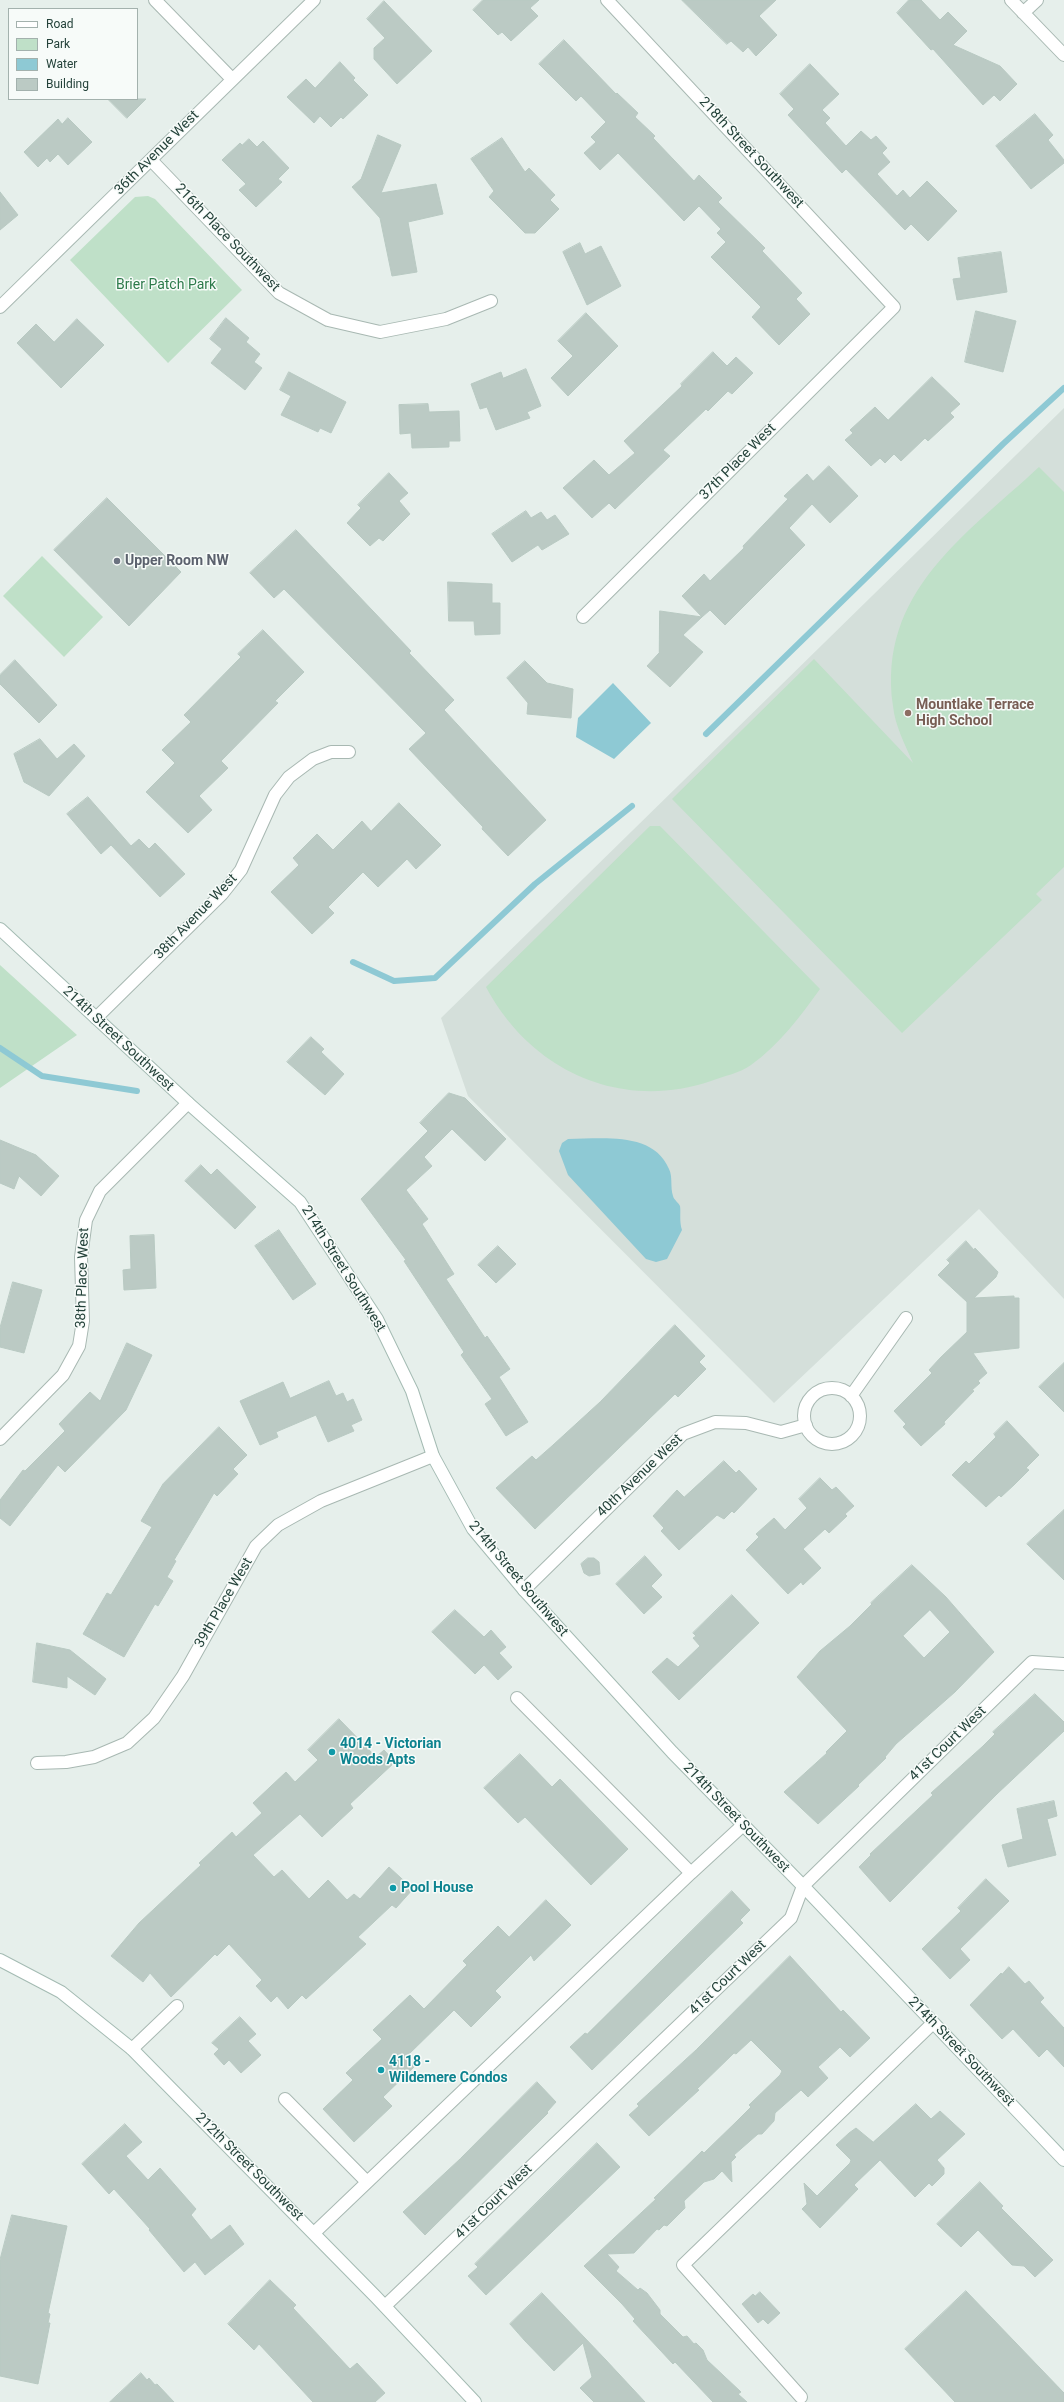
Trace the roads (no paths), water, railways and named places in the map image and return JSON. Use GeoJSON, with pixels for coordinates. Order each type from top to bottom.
{"type":"FeatureCollection","features":[{"type":"Feature","properties":{"kind":"street"},"geometry":{"type":"LineString","coordinates":[[155,0],[232,79]]}},
{"type":"Feature","properties":{"kind":"street","name":"36th Avenue West"},"geometry":{"type":"LineString","coordinates":[[0,307],[314,0]]}},
{"type":"Feature","properties":{"kind":"street","name":"218th Street Southwest"},"geometry":{"type":"LineString","coordinates":[[607,0],[894,307]]}},
{"type":"Feature","properties":{"kind":"street"},"geometry":{"type":"LineString","coordinates":[[1011,0],[1064,55]]}},
{"type":"Feature","properties":{"kind":"street"},"geometry":{"type":"LineString","coordinates":[[1023,13],[1037,0]]}},
{"type":"Feature","properties":{"kind":"street","name":"216th Place Southwest"},"geometry":{"type":"LineString","coordinates":[[151,160],[279,293],[328,320],[380,332],[446,319],[491,301]]}},
{"type":"Feature","properties":{"kind":"street","name":"37th Place West"},"geometry":{"type":"LineString","coordinates":[[583,617],[894,307]]}},
{"type":"Feature","properties":{"kind":"street","name":"38th Avenue West"},"geometry":{"type":"LineString","coordinates":[[96,1018],[222,894],[240,870],[275,795],[289,777],[313,759],[331,752],[349,752]]}},
{"type":"Feature","properties":{"kind":"street","name":"214th Street Southwest"},"geometry":{"type":"LineString","coordinates":[[0,929],[188,1103],[300,1202],[377,1319],[412,1391],[433,1456],[473,1529],[524,1590],[742,1826],[803,1886],[1064,2160]]}},
{"type":"Feature","properties":{"kind":"street","name":"38th Place West"},"geometry":{"type":"LineString","coordinates":[[0,1439],[62,1374],[80,1346],[84,1321],[81,1257],[86,1220],[100,1191],[188,1103]]}},
{"type":"Feature","properties":{"kind":"street"},"geometry":{"type":"LineString","coordinates":[[851,1396],[906,1318]]}},
{"type":"Feature","properties":{"kind":"street"},"geometry":{"type":"LineString","coordinates":[[831,1388],[840,1390],[851,1396],[858,1407],[860,1416],[855,1432],[849,1439],[841,1443],[824,1443],[816,1439],[806,1426],[805,1408],[815,1394],[831,1388]]}},
{"type":"Feature","properties":{"kind":"street","name":"40th Avenue West"},"geometry":{"type":"LineString","coordinates":[[524,1590],[683,1434],[716,1422],[746,1423],[781,1432],[806,1426]]}},
{"type":"Feature","properties":{"kind":"street","name":"39th Place West"},"geometry":{"type":"LineString","coordinates":[[37,1762],[66,1762],[94,1757],[127,1743],[154,1718],[183,1676],[256,1546],[278,1525],[321,1501],[433,1456]]}},
{"type":"Feature","properties":{"kind":"street","name":"41st Court West"},"geometry":{"type":"LineString","coordinates":[[385,2306],[791,1918],[803,1886],[1032,1662],[1064,1664]]}},
{"type":"Feature","properties":{"kind":"street"},"geometry":{"type":"LineString","coordinates":[[517,1698],[691,1873]]}},
{"type":"Feature","properties":{"kind":"street"},"geometry":{"type":"LineString","coordinates":[[314,2233],[366,2181],[742,1826]]}},
{"type":"Feature","properties":{"kind":"street","name":"212th Street Southwest"},"geometry":{"type":"LineString","coordinates":[[0,1960],[61,1992],[132,2049],[385,2306],[474,2402]]}},
{"type":"Feature","properties":{"kind":"street"},"geometry":{"type":"LineString","coordinates":[[132,2049],[177,2006]]}},
{"type":"Feature","properties":{"kind":"street"},"geometry":{"type":"LineString","coordinates":[[801,2397],[683,2265],[934,2023]]}},
{"type":"Feature","properties":{"kind":"street"},"geometry":{"type":"LineString","coordinates":[[285,2099],[366,2181]]}},
{"type":"Feature","properties":{"kind":"water"},"geometry":{"type":"Polygon","coordinates":[[[613,683],[651,723],[614,759],[576,737],[578,718],[613,683]]]}},
{"type":"Feature","properties":{"kind":"water"},"geometry":{"type":"Polygon","coordinates":[[[611,1138],[625,1140],[639,1143],[651,1148],[661,1157],[669,1169],[672,1193],[680,1206],[682,1230],[667,1259],[656,1262],[646,1259],[568,1175],[559,1151],[562,1143],[568,1139],[611,1138]]]}},
{"type":"Feature","properties":{"kind":"waterway"},"geometry":{"type":"LineString","coordinates":[[706,734],[1003,444],[1064,388]]}},
{"type":"Feature","properties":{"kind":"waterway"},"geometry":{"type":"LineString","coordinates":[[353,962],[394,981],[435,978],[535,884],[632,806]]}},
{"type":"Feature","properties":{"kind":"waterway"},"geometry":{"type":"LineString","coordinates":[[0,1048],[42,1076],[137,1091]]}},
{"type":"Feature","properties":{"kind":"place","name":"Upper Room NW"},"geometry":{"type":"Point","coordinates":[117,561]}},
{"type":"Feature","properties":{"kind":"place","name":"Mountlake Terrace High School"},"geometry":{"type":"Point","coordinates":[908,713]}},
{"type":"Feature","properties":{"kind":"place","name":"4014 - Victorian Woods Apts"},"geometry":{"type":"Point","coordinates":[332,1752]}},
{"type":"Feature","properties":{"kind":"place","name":"Pool House"},"geometry":{"type":"Point","coordinates":[393,1888]}},
{"type":"Feature","properties":{"kind":"place","name":"4118 - Wildemere Condos"},"geometry":{"type":"Point","coordinates":[381,2070]}},
{"type":"Feature","properties":{"kind":"park label","name":"Brier Patch Park"},"geometry":{"type":"Point","coordinates":[166,285]}}]}
